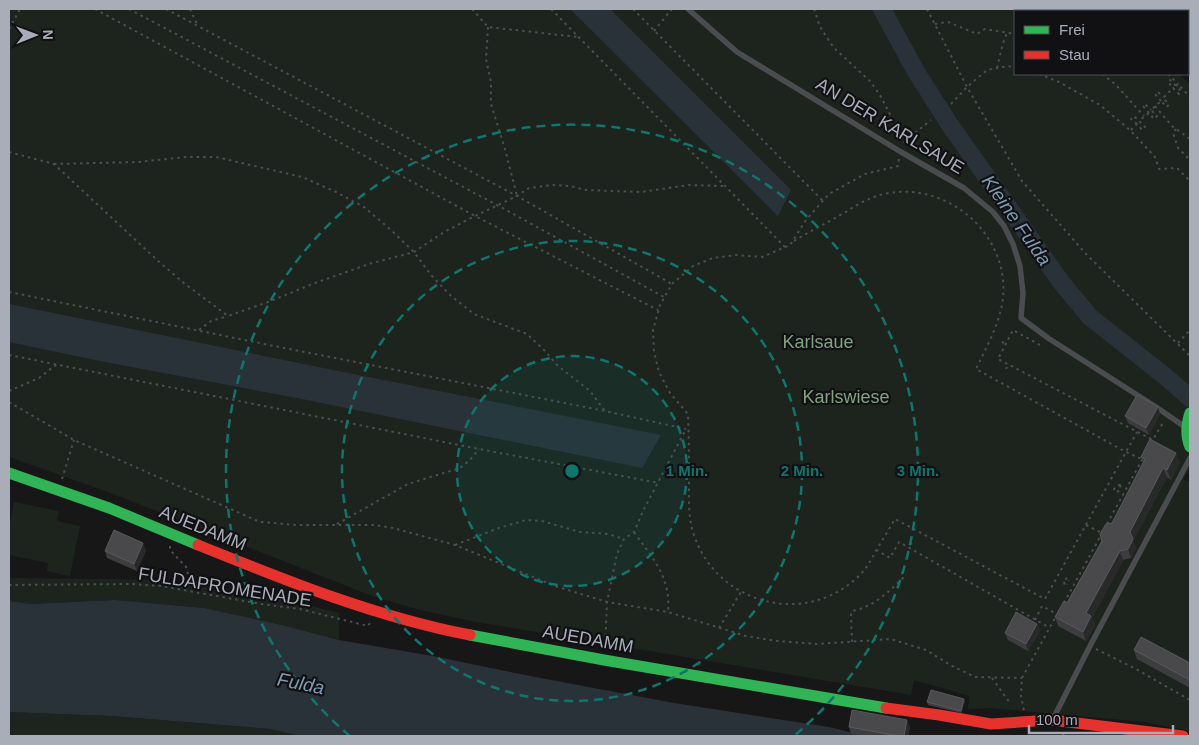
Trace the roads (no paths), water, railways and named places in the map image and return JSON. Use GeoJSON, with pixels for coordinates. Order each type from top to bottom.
{"type":"FeatureCollection","features":[{"type":"Feature","properties":{"kind":"street"},"geometry":{"type":"LineString","coordinates":[[1190,415],[1186,428],[1190,447]]}},
{"type":"Feature","properties":{"kind":"street","name":"AUEDAMM"},"geometry":{"type":"LineString","coordinates":[[9,473],[109,508],[256,568],[376,612],[444,630],[771,689],[991,724],[1052,720],[1184,736]]}},
{"type":"Feature","properties":{"kind":"lane","name":"AN DER KARLSAUE"},"geometry":{"type":"LineString","coordinates":[[688,9],[737,52],[964,188],[993,212],[1004,226],[1013,244],[1020,266],[1023,293],[1021,318],[1048,338],[1186,428]]}},
{"type":"Feature","properties":{"kind":"lane"},"geometry":{"type":"LineString","coordinates":[[1052,720],[1190,458]]}},
{"type":"Feature","properties":{"kind":"water"},"geometry":{"type":"Polygon","coordinates":[[[570,9],[610,9],[791,190],[778,216],[570,9]]]}},
{"type":"Feature","properties":{"kind":"water"},"geometry":{"type":"Polygon","coordinates":[[[9,304],[661,435],[642,468],[297,398],[105,362],[9,342],[9,304]]]}},
{"type":"Feature","properties":{"kind":"water","name":"Fulda"},"geometry":{"type":"Polygon","coordinates":[[[115,600],[204,608],[339,640],[433,656],[674,703],[829,727],[865,736],[300,736],[270,729],[113,716],[9,712],[9,601],[30,604],[115,600]]]}},
{"type":"Feature","properties":{"kind":"waterway","name":"Kleine Fulda"},"geometry":{"type":"LineString","coordinates":[[882,9],[915,70],[950,125],[1061,282],[1090,317],[1190,398]]}},
{"type":"Feature","properties":{"kind":"park label","name":"Karlsaue"},"geometry":{"type":"Point","coordinates":[818,342]}},
{"type":"Feature","properties":{"kind":"park label","name":"Karlswiese"},"geometry":{"type":"Point","coordinates":[846,397]}}]}
